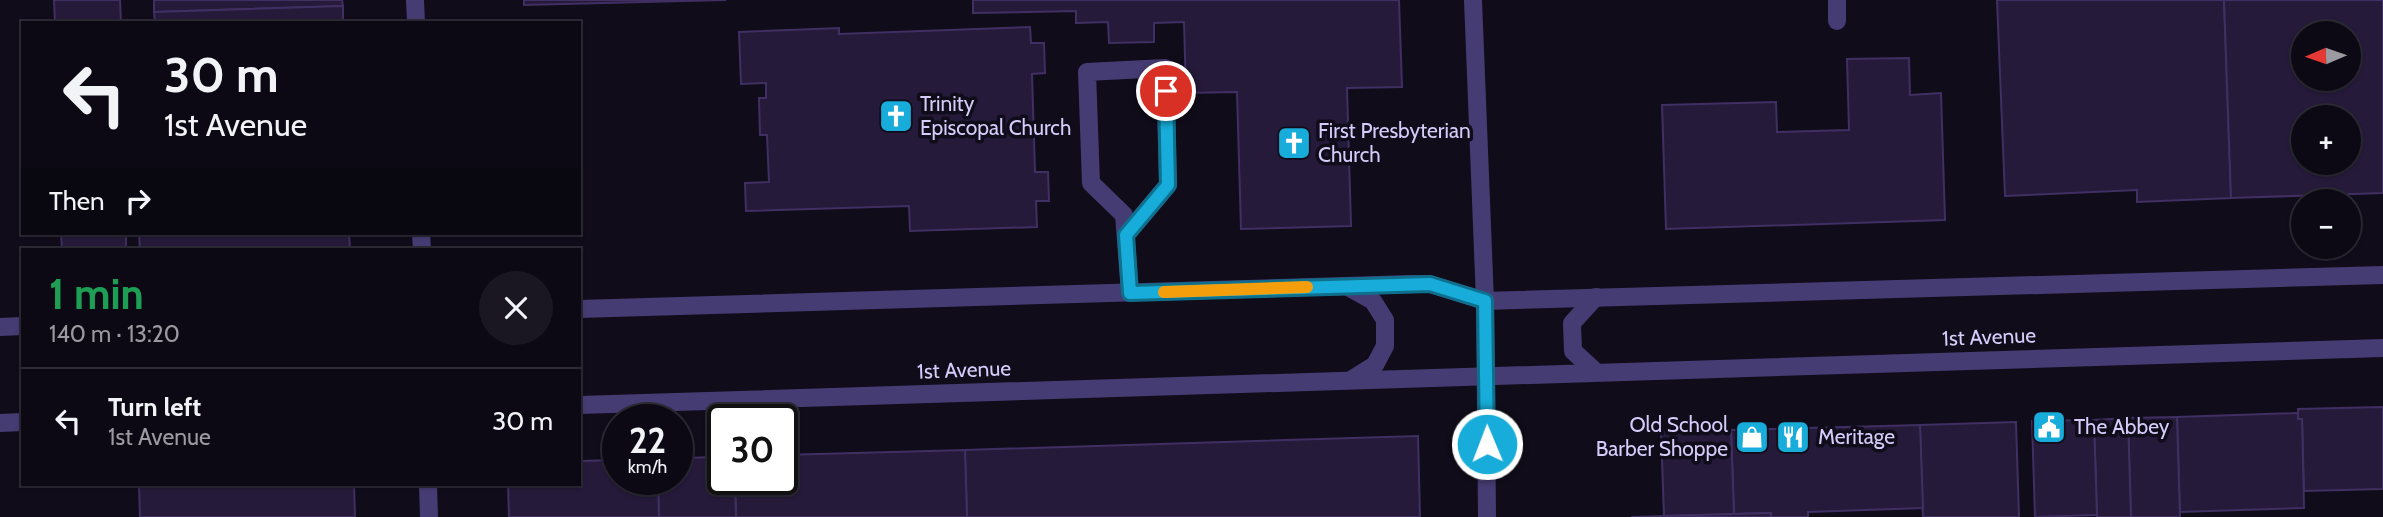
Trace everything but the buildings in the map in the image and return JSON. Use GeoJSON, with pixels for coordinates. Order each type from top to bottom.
{"type":"FeatureCollection","features":[{"type":"Feature","properties":{"kind":"street"},"geometry":{"type":"LineString","coordinates":[[415,0],[416,21]]}},
{"type":"Feature","properties":{"kind":"street"},"geometry":{"type":"LineString","coordinates":[[1473,0],[1485,301],[1487,517]]}},
{"type":"Feature","properties":{"kind":"street"},"geometry":{"type":"LineString","coordinates":[[1837,0],[1837,21]]}},
{"type":"Feature","properties":{"kind":"street"},"geometry":{"type":"LineString","coordinates":[[1126,235],[1168,185],[1165,68],[1087,72],[1091,183],[1124,215],[1130,293]]}},
{"type":"Feature","properties":{"kind":"street"},"geometry":{"type":"LineString","coordinates":[[581,309],[1430,284],[1485,301],[2383,275]]}},
{"type":"Feature","properties":{"kind":"street"},"geometry":{"type":"LineString","coordinates":[[1346,286],[1373,301],[1385,320],[1385,345],[1375,365],[1351,380]]}},
{"type":"Feature","properties":{"kind":"street"},"geometry":{"type":"LineString","coordinates":[[1596,298],[1572,323],[1573,351],[1596,372]]}},
{"type":"Feature","properties":{"kind":"street"},"geometry":{"type":"LineString","coordinates":[[0,327],[21,326]]}},
{"type":"Feature","properties":{"kind":"street","name":"1st Avenue"},"geometry":{"type":"LineString","coordinates":[[581,405],[2383,348]]}},
{"type":"Feature","properties":{"kind":"street"},"geometry":{"type":"LineString","coordinates":[[0,423],[21,422]]}},
{"type":"Feature","properties":{"kind":"street"},"geometry":{"type":"LineString","coordinates":[[428,486],[429,517]]}},
{"type":"Feature","properties":{"kind":"slow traffic"},"geometry":{"type":"LineString","coordinates":[[1164,292],[1307,287]]}},
{"type":"Feature","properties":{"kind":"place","name":"Trinity Episcopal Church"},"geometry":{"type":"Point","coordinates":[896,116]}},
{"type":"Feature","properties":{"kind":"place","name":"First Presbyterian Church"},"geometry":{"type":"Point","coordinates":[1294,143]}},
{"type":"Feature","properties":{"kind":"place","name":"The Abbey"},"geometry":{"type":"Point","coordinates":[2049,427]}},
{"type":"Feature","properties":{"kind":"place","name":"Old School Barber Shoppe"},"geometry":{"type":"Point","coordinates":[1752,437]}},
{"type":"Feature","properties":{"kind":"place","name":"Meritage"},"geometry":{"type":"Point","coordinates":[1793,437]}},
{"type":"Feature","properties":{"kind":"route"},"geometry":{"type":"LineString","coordinates":[[1166,91],[1168,185],[1126,235],[1130,293],[1430,284],[1485,301],[1487,444]]}}]}
